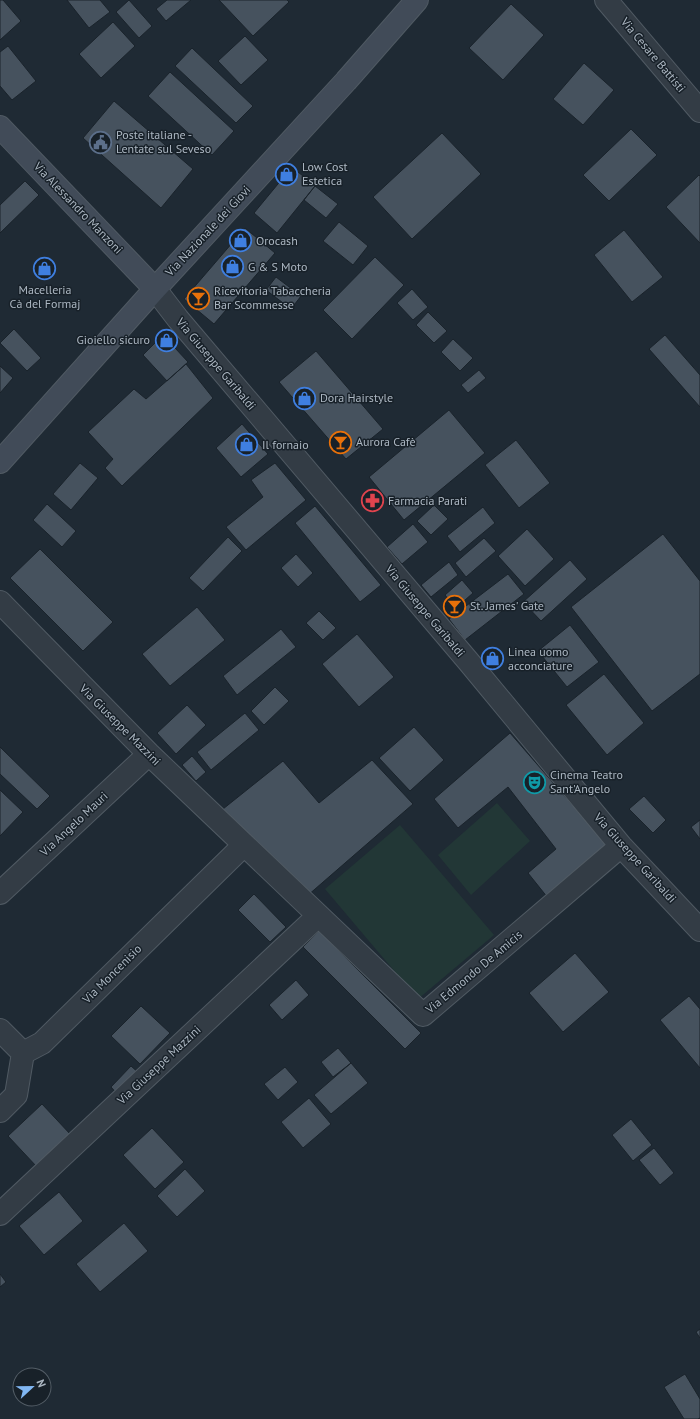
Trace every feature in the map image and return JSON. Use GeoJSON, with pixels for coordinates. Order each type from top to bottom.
{"type":"FeatureCollection","features":[{"type":"Feature","properties":{"kind":"main road","name":"Via Nazionale dei Giovi"},"geometry":{"type":"LineString","coordinates":[[0,462],[155,289],[346,82],[418,0]]}},
{"type":"Feature","properties":{"kind":"main road","name":"Via Alessandro Manzoni"},"geometry":{"type":"LineString","coordinates":[[0,127],[155,289]]}},
{"type":"Feature","properties":{"kind":"street","name":"Via Cesare Battisti"},"geometry":{"type":"LineString","coordinates":[[606,0],[700,111]]}},
{"type":"Feature","properties":{"kind":"street","name":"Via Giuseppe Garibaldi"},"geometry":{"type":"LineString","coordinates":[[155,289],[183,325],[468,661],[621,846],[700,930]]}},
{"type":"Feature","properties":{"kind":"street","name":"Via Giuseppe Mazzini"},"geometry":{"type":"LineString","coordinates":[[0,602],[149,754],[243,846]]}},
{"type":"Feature","properties":{"kind":"street","name":"Via Angelo Mauri"},"geometry":{"type":"LineString","coordinates":[[0,893],[149,754]]}},
{"type":"Feature","properties":{"kind":"street","name":"Via Edmondo De Amicis"},"geometry":{"type":"LineString","coordinates":[[243,846],[423,1015],[621,846]]}},
{"type":"Feature","properties":{"kind":"street","name":"Via Moncenisio"},"geometry":{"type":"LineString","coordinates":[[23,1054],[42,1043],[243,846]]}},
{"type":"Feature","properties":{"kind":"street","name":"Via Giuseppe Mazzini"},"geometry":{"type":"LineString","coordinates":[[0,1214],[318,916]]}},
{"type":"Feature","properties":{"kind":"street"},"geometry":{"type":"LineString","coordinates":[[0,1030],[23,1054],[16,1095],[0,1110]]}},
{"type":"Feature","properties":{"kind":"green space"},"geometry":{"type":"Polygon","coordinates":[[[497,803],[530,841],[471,895],[438,855],[497,803]]]}},
{"type":"Feature","properties":{"kind":"green space"},"geometry":{"type":"Polygon","coordinates":[[[400,825],[494,935],[418,999],[325,889],[400,825]]]}},
{"type":"Feature","properties":{"kind":"building"},"geometry":{"type":"Polygon","coordinates":[[[0,0],[3,0],[21,21],[0,40],[0,0]]]}},
{"type":"Feature","properties":{"kind":"building"},"geometry":{"type":"Polygon","coordinates":[[[67,0],[100,0],[110,12],[89,28],[67,0]]]}},
{"type":"Feature","properties":{"kind":"building"},"geometry":{"type":"Polygon","coordinates":[[[129,0],[152,26],[139,38],[116,12],[129,0]]]}},
{"type":"Feature","properties":{"kind":"building"},"geometry":{"type":"Polygon","coordinates":[[[167,0],[191,0],[166,21],[156,9],[167,0]]]}},
{"type":"Feature","properties":{"kind":"building"},"geometry":{"type":"Polygon","coordinates":[[[219,0],[287,0],[289,2],[253,36],[219,0]]]}},
{"type":"Feature","properties":{"kind":"building"},"geometry":{"type":"Polygon","coordinates":[[[511,4],[544,35],[503,80],[469,48],[511,4]]]}},
{"type":"Feature","properties":{"kind":"building"},"geometry":{"type":"Polygon","coordinates":[[[113,22],[135,46],[101,78],[79,54],[113,22]]]}},
{"type":"Feature","properties":{"kind":"building"},"geometry":{"type":"Polygon","coordinates":[[[245,36],[268,60],[241,85],[218,61],[245,36]]]}},
{"type":"Feature","properties":{"kind":"building"},"geometry":{"type":"Polygon","coordinates":[[[8,46],[36,81],[12,100],[0,86],[0,52],[8,46]]]}},
{"type":"Feature","properties":{"kind":"building"},"geometry":{"type":"Polygon","coordinates":[[[192,48],[253,106],[236,123],[175,66],[192,48]]]}},
{"type":"Feature","properties":{"kind":"building"},"geometry":{"type":"Polygon","coordinates":[[[584,63],[614,90],[583,125],[553,99],[584,63]]]}},
{"type":"Feature","properties":{"kind":"building"},"geometry":{"type":"Polygon","coordinates":[[[170,72],[234,131],[212,155],[148,96],[170,72]]]}},
{"type":"Feature","properties":{"kind":"building"},"geometry":{"type":"Polygon","coordinates":[[[114,101],[193,169],[161,208],[83,138],[114,101]]]}},
{"type":"Feature","properties":{"kind":"building"},"geometry":{"type":"Polygon","coordinates":[[[631,129],[657,155],[609,201],[583,175],[631,129]]]}},
{"type":"Feature","properties":{"kind":"building"},"geometry":{"type":"Polygon","coordinates":[[[442,133],[481,174],[412,239],[373,197],[442,133]]]}},
{"type":"Feature","properties":{"kind":"building"},"geometry":{"type":"Polygon","coordinates":[[[292,167],[315,186],[277,233],[254,213],[292,167]]]}},
{"type":"Feature","properties":{"kind":"building"},"geometry":{"type":"Polygon","coordinates":[[[699,175],[700,176],[700,243],[666,207],[699,175]]]}},
{"type":"Feature","properties":{"kind":"building"},"geometry":{"type":"Polygon","coordinates":[[[25,181],[39,195],[0,233],[0,205],[25,181]]]}},
{"type":"Feature","properties":{"kind":"building"},"geometry":{"type":"Polygon","coordinates":[[[315,186],[338,204],[326,218],[304,200],[315,186]]]}},
{"type":"Feature","properties":{"kind":"building"},"geometry":{"type":"Polygon","coordinates":[[[339,222],[368,246],[353,265],[323,241],[339,222]]]}},
{"type":"Feature","properties":{"kind":"building"},"geometry":{"type":"Polygon","coordinates":[[[245,228],[275,253],[214,324],[184,299],[245,228]]]}},
{"type":"Feature","properties":{"kind":"building"},"geometry":{"type":"Polygon","coordinates":[[[624,230],[663,277],[632,302],[594,255],[624,230]]]}},
{"type":"Feature","properties":{"kind":"building"},"geometry":{"type":"Polygon","coordinates":[[[375,257],[404,285],[352,339],[323,310],[375,257]]]}},
{"type":"Feature","properties":{"kind":"building"},"geometry":{"type":"Polygon","coordinates":[[[276,277],[301,296],[291,309],[266,290],[276,277]]]}},
{"type":"Feature","properties":{"kind":"building"},"geometry":{"type":"Polygon","coordinates":[[[412,289],[428,307],[413,320],[397,303],[412,289]]]}},
{"type":"Feature","properties":{"kind":"building"},"geometry":{"type":"Polygon","coordinates":[[[428,312],[447,331],[434,343],[416,325],[428,312]]]}},
{"type":"Feature","properties":{"kind":"building"},"geometry":{"type":"Polygon","coordinates":[[[14,329],[41,358],[27,371],[0,343],[14,329]]]}},
{"type":"Feature","properties":{"kind":"building"},"geometry":{"type":"Polygon","coordinates":[[[163,335],[188,362],[167,381],[143,355],[163,335]]]}},
{"type":"Feature","properties":{"kind":"building"},"geometry":{"type":"Polygon","coordinates":[[[665,335],[700,375],[700,407],[649,349],[665,335]]]}},
{"type":"Feature","properties":{"kind":"building"},"geometry":{"type":"Polygon","coordinates":[[[453,339],[473,358],[460,371],[441,352],[453,339]]]}},
{"type":"Feature","properties":{"kind":"building"},"geometry":{"type":"Polygon","coordinates":[[[316,351],[383,429],[346,459],[279,382],[316,351]]]}},
{"type":"Feature","properties":{"kind":"building"},"geometry":{"type":"Polygon","coordinates":[[[186,364],[213,398],[122,486],[105,468],[113,459],[88,432],[134,389],[146,399],[186,364]]]}},
{"type":"Feature","properties":{"kind":"building"},"geometry":{"type":"Polygon","coordinates":[[[0,366],[13,378],[0,393],[0,366]]]}},
{"type":"Feature","properties":{"kind":"building"},"geometry":{"type":"Polygon","coordinates":[[[479,370],[486,378],[468,393],[461,385],[479,370]]]}},
{"type":"Feature","properties":{"kind":"building"},"geometry":{"type":"Polygon","coordinates":[[[449,410],[485,453],[404,520],[369,477],[449,410]]]}},
{"type":"Feature","properties":{"kind":"building"},"geometry":{"type":"Polygon","coordinates":[[[242,424],[268,454],[241,477],[216,448],[242,424]]]}},
{"type":"Feature","properties":{"kind":"building"},"geometry":{"type":"Polygon","coordinates":[[[516,440],[550,483],[519,508],[485,465],[516,440]]]}},
{"type":"Feature","properties":{"kind":"building"},"geometry":{"type":"Polygon","coordinates":[[[80,463],[98,478],[71,510],[53,494],[80,463]]]}},
{"type":"Feature","properties":{"kind":"building"},"geometry":{"type":"Polygon","coordinates":[[[275,463],[306,500],[246,550],[226,527],[263,497],[251,480],[275,463]]]}},
{"type":"Feature","properties":{"kind":"building"},"geometry":{"type":"Polygon","coordinates":[[[47,504],[76,531],[62,547],[33,520],[47,504]]]}},
{"type":"Feature","properties":{"kind":"building"},"geometry":{"type":"Polygon","coordinates":[[[434,505],[448,519],[431,535],[417,521],[434,505]]]}},
{"type":"Feature","properties":{"kind":"building"},"geometry":{"type":"Polygon","coordinates":[[[315,506],[381,585],[360,602],[295,523],[315,506]]]}},
{"type":"Feature","properties":{"kind":"building"},"geometry":{"type":"Polygon","coordinates":[[[483,507],[495,523],[460,552],[447,536],[483,507]]]}},
{"type":"Feature","properties":{"kind":"building"},"geometry":{"type":"Polygon","coordinates":[[[413,524],[428,542],[402,564],[387,547],[413,524]]]}},
{"type":"Feature","properties":{"kind":"building"},"geometry":{"type":"Polygon","coordinates":[[[527,529],[554,559],[525,586],[498,556],[527,529]]]}},
{"type":"Feature","properties":{"kind":"building"},"geometry":{"type":"Polygon","coordinates":[[[663,534],[700,581],[700,674],[652,711],[571,607],[663,534]]]}},
{"type":"Feature","properties":{"kind":"building"},"geometry":{"type":"Polygon","coordinates":[[[228,537],[242,551],[203,591],[189,578],[228,537]]]}},
{"type":"Feature","properties":{"kind":"building"},"geometry":{"type":"Polygon","coordinates":[[[484,538],[496,551],[466,577],[455,563],[484,538]]]}},
{"type":"Feature","properties":{"kind":"building"},"geometry":{"type":"Polygon","coordinates":[[[40,549],[113,622],[83,651],[10,578],[40,549]]]}},
{"type":"Feature","properties":{"kind":"building"},"geometry":{"type":"Polygon","coordinates":[[[296,554],[313,573],[298,587],[281,568],[296,554]]]}},
{"type":"Feature","properties":{"kind":"building"},"geometry":{"type":"Polygon","coordinates":[[[570,560],[587,579],[541,621],[523,602],[570,560]]]}},
{"type":"Feature","properties":{"kind":"building"},"geometry":{"type":"Polygon","coordinates":[[[449,562],[458,575],[431,597],[421,585],[449,562]]]}},
{"type":"Feature","properties":{"kind":"building"},"geometry":{"type":"Polygon","coordinates":[[[508,574],[524,594],[465,640],[449,619],[508,574]]]}},
{"type":"Feature","properties":{"kind":"building"},"geometry":{"type":"Polygon","coordinates":[[[462,580],[473,593],[456,608],[445,595],[462,580]]]}},
{"type":"Feature","properties":{"kind":"building"},"geometry":{"type":"Polygon","coordinates":[[[197,607],[225,640],[170,686],[142,654],[197,607]]]}},
{"type":"Feature","properties":{"kind":"building"},"geometry":{"type":"Polygon","coordinates":[[[319,611],[336,628],[323,640],[306,623],[319,611]]]}},
{"type":"Feature","properties":{"kind":"building"},"geometry":{"type":"Polygon","coordinates":[[[570,625],[599,662],[567,687],[538,651],[570,625]]]}},
{"type":"Feature","properties":{"kind":"building"},"geometry":{"type":"Polygon","coordinates":[[[281,629],[296,647],[237,695],[223,676],[281,629]]]}},
{"type":"Feature","properties":{"kind":"building"},"geometry":{"type":"Polygon","coordinates":[[[357,634],[394,677],[359,707],[322,664],[357,634]]]}},
{"type":"Feature","properties":{"kind":"building"},"geometry":{"type":"Polygon","coordinates":[[[604,674],[644,723],[607,755],[566,705],[604,674]]]}},
{"type":"Feature","properties":{"kind":"building"},"geometry":{"type":"Polygon","coordinates":[[[275,687],[289,701],[264,725],[251,711],[275,687]]]}},
{"type":"Feature","properties":{"kind":"building"},"geometry":{"type":"Polygon","coordinates":[[[187,705],[206,725],[176,754],[157,733],[187,705]]]}},
{"type":"Feature","properties":{"kind":"building"},"geometry":{"type":"Polygon","coordinates":[[[245,713],[259,730],[211,770],[197,752],[245,713]]]}},
{"type":"Feature","properties":{"kind":"building"},"geometry":{"type":"Polygon","coordinates":[[[414,727],[444,760],[410,791],[379,758],[414,727]]]}},
{"type":"Feature","properties":{"kind":"building"},"geometry":{"type":"Polygon","coordinates":[[[510,733],[608,846],[548,898],[528,873],[556,849],[508,787],[458,828],[434,799],[510,733]]]}},
{"type":"Feature","properties":{"kind":"building"},"geometry":{"type":"Polygon","coordinates":[[[0,747],[50,796],[37,809],[0,774],[0,747]]]}},
{"type":"Feature","properties":{"kind":"building"},"geometry":{"type":"Polygon","coordinates":[[[192,756],[206,772],[196,781],[182,765],[192,756]]]}},
{"type":"Feature","properties":{"kind":"building"},"geometry":{"type":"Polygon","coordinates":[[[372,760],[413,804],[307,896],[223,809],[283,761],[319,803],[372,760]]]}},
{"type":"Feature","properties":{"kind":"building"},"geometry":{"type":"Polygon","coordinates":[[[0,790],[23,812],[0,836],[0,790]]]}},
{"type":"Feature","properties":{"kind":"building"},"geometry":{"type":"Polygon","coordinates":[[[644,796],[666,820],[653,833],[629,809],[644,796]]]}},
{"type":"Feature","properties":{"kind":"building"},"geometry":{"type":"Polygon","coordinates":[[[700,820],[700,839],[691,827],[700,820]]]}},
{"type":"Feature","properties":{"kind":"building"},"geometry":{"type":"Polygon","coordinates":[[[254,894],[286,927],[270,942],[238,910],[254,894]]]}},
{"type":"Feature","properties":{"kind":"building"},"geometry":{"type":"Polygon","coordinates":[[[319,931],[421,1033],[405,1049],[303,947],[319,931]]]}},
{"type":"Feature","properties":{"kind":"building"},"geometry":{"type":"Polygon","coordinates":[[[575,953],[609,992],[563,1032],[529,993],[575,953]]]}},
{"type":"Feature","properties":{"kind":"building"},"geometry":{"type":"Polygon","coordinates":[[[296,980],[309,995],[282,1020],[269,1005],[296,980]]]}},
{"type":"Feature","properties":{"kind":"building"},"geometry":{"type":"Polygon","coordinates":[[[689,996],[700,1009],[700,1068],[660,1020],[689,996]]]}},
{"type":"Feature","properties":{"kind":"building"},"geometry":{"type":"Polygon","coordinates":[[[141,1006],[170,1033],[140,1064],[111,1036],[141,1006]]]}},
{"type":"Feature","properties":{"kind":"building"},"geometry":{"type":"Polygon","coordinates":[[[338,1048],[351,1063],[333,1077],[321,1062],[338,1048]]]}},
{"type":"Feature","properties":{"kind":"building"},"geometry":{"type":"Polygon","coordinates":[[[351,1063],[368,1083],[331,1114],[314,1095],[351,1063]]]}},
{"type":"Feature","properties":{"kind":"building"},"geometry":{"type":"Polygon","coordinates":[[[131,1066],[141,1075],[120,1097],[111,1087],[131,1066]]]}},
{"type":"Feature","properties":{"kind":"building"},"geometry":{"type":"Polygon","coordinates":[[[285,1067],[298,1082],[278,1100],[264,1084],[285,1067]]]}},
{"type":"Feature","properties":{"kind":"building"},"geometry":{"type":"Polygon","coordinates":[[[309,1098],[331,1124],[303,1148],[281,1122],[309,1098]]]}},
{"type":"Feature","properties":{"kind":"building"},"geometry":{"type":"Polygon","coordinates":[[[42,1104],[71,1135],[37,1167],[8,1136],[42,1104]]]}},
{"type":"Feature","properties":{"kind":"building"},"geometry":{"type":"Polygon","coordinates":[[[631,1119],[652,1145],[633,1161],[612,1135],[631,1119]]]}},
{"type":"Feature","properties":{"kind":"building"},"geometry":{"type":"Polygon","coordinates":[[[152,1128],[184,1162],[155,1189],[123,1155],[152,1128]]]}},
{"type":"Feature","properties":{"kind":"building"},"geometry":{"type":"Polygon","coordinates":[[[654,1148],[674,1173],[660,1185],[639,1160],[654,1148]]]}},
{"type":"Feature","properties":{"kind":"building"},"geometry":{"type":"Polygon","coordinates":[[[185,1169],[205,1191],[177,1217],[157,1196],[185,1169]]]}},
{"type":"Feature","properties":{"kind":"building"},"geometry":{"type":"Polygon","coordinates":[[[59,1192],[83,1221],[44,1255],[19,1226],[59,1192]]]}},
{"type":"Feature","properties":{"kind":"building"},"geometry":{"type":"Polygon","coordinates":[[[124,1223],[148,1251],[100,1292],[76,1264],[124,1223]]]}},
{"type":"Feature","properties":{"kind":"building"},"geometry":{"type":"Polygon","coordinates":[[[0,1274],[6,1282],[0,1287],[0,1274]]]}},
{"type":"Feature","properties":{"kind":"building"},"geometry":{"type":"Polygon","coordinates":[[[700,1329],[700,1338],[696,1332],[700,1329]]]}},
{"type":"Feature","properties":{"kind":"building"},"geometry":{"type":"Polygon","coordinates":[[[685,1374],[700,1399],[700,1418],[698,1419],[684,1419],[664,1387],[685,1374]]]}},
{"type":"Feature","properties":{"kind":"place","name":"Poste italiane - Lentate sul Seveso"},"geometry":{"type":"Point","coordinates":[100,142]}},
{"type":"Feature","properties":{"kind":"place","name":"Low Cost Estetica"},"geometry":{"type":"Point","coordinates":[287,174]}},
{"type":"Feature","properties":{"kind":"place","name":"Orocash"},"geometry":{"type":"Point","coordinates":[240,241]}},
{"type":"Feature","properties":{"kind":"place","name":"G & S Moto"},"geometry":{"type":"Point","coordinates":[233,267]}},
{"type":"Feature","properties":{"kind":"place","name":"Macelleria Cà del Formaj"},"geometry":{"type":"Point","coordinates":[45,269]}},
{"type":"Feature","properties":{"kind":"place","name":"Ricevitoria Tabaccheria Bar Scommesse"},"geometry":{"type":"Point","coordinates":[198,298]}},
{"type":"Feature","properties":{"kind":"place","name":"Gioiello sicuro"},"geometry":{"type":"Point","coordinates":[166,340]}},
{"type":"Feature","properties":{"kind":"place","name":"Dora Hairstyle"},"geometry":{"type":"Point","coordinates":[304,398]}},
{"type":"Feature","properties":{"kind":"place","name":"Aurora Cafè"},"geometry":{"type":"Point","coordinates":[341,442]}},
{"type":"Feature","properties":{"kind":"place","name":"Il fornaio"},"geometry":{"type":"Point","coordinates":[247,445]}},
{"type":"Feature","properties":{"kind":"place","name":"Farmacia Parati"},"geometry":{"type":"Point","coordinates":[373,501]}},
{"type":"Feature","properties":{"kind":"place","name":"St. James' Gate"},"geometry":{"type":"Point","coordinates":[454,606]}},
{"type":"Feature","properties":{"kind":"place","name":"Linea uomo acconciature"},"geometry":{"type":"Point","coordinates":[492,659]}},
{"type":"Feature","properties":{"kind":"place","name":"Cinema Teatro Sant'Angelo"},"geometry":{"type":"Point","coordinates":[534,782]}}]}
